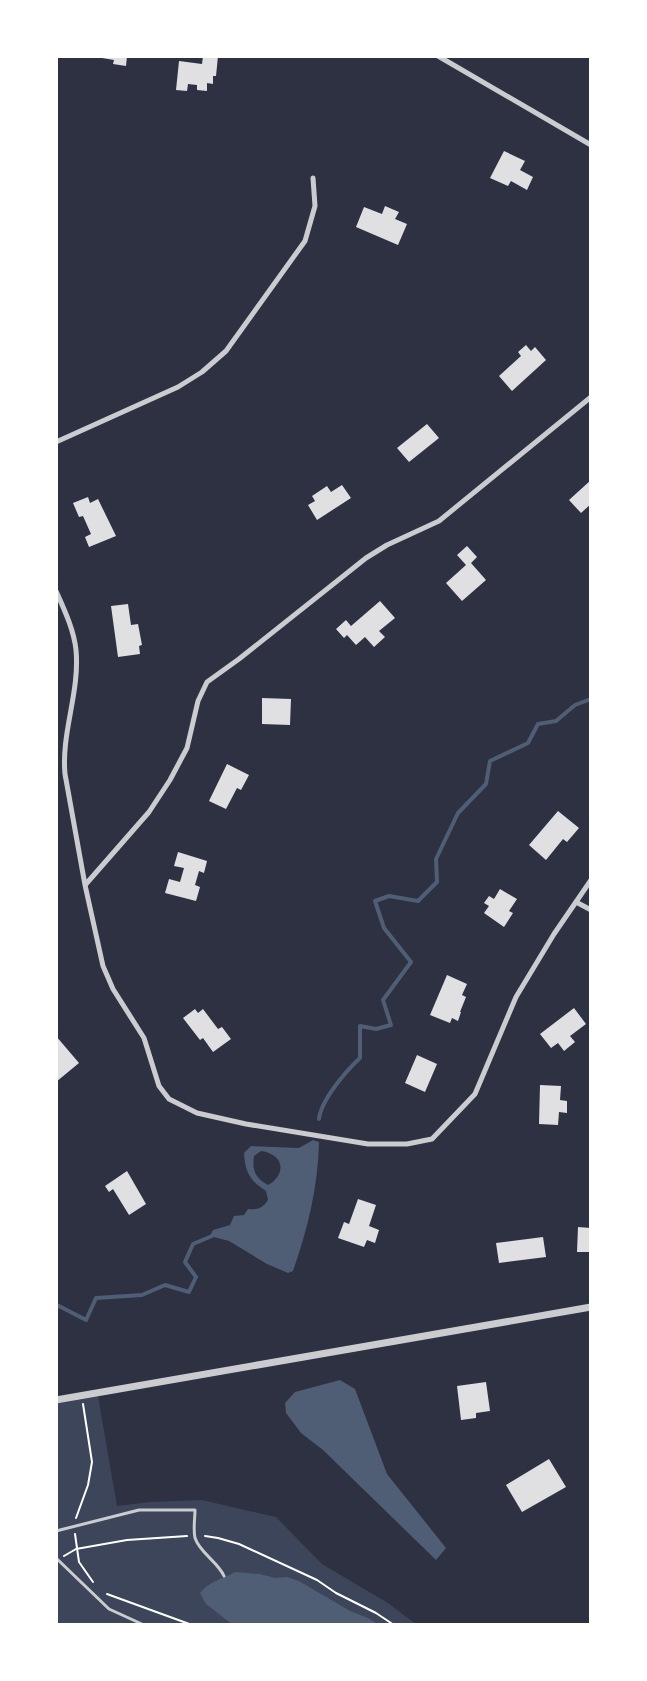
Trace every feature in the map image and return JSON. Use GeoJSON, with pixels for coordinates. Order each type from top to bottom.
{"type":"FeatureCollection","features":[{"type":"Feature","properties":{"kind":"street"},"geometry":{"type":"LineString","coordinates":[[438,56],[591,145]]}},
{"type":"Feature","properties":{"kind":"street"},"geometry":{"type":"LineString","coordinates":[[56,442],[178,387],[226,351],[305,241],[315,206],[313,178]]}},
{"type":"Feature","properties":{"kind":"street"},"geometry":{"type":"LineString","coordinates":[[85,885],[149,812],[170,780],[187,748],[198,701],[207,682],[366,558],[439,521],[591,397]]}},
{"type":"Feature","properties":{"kind":"street"},"geometry":{"type":"LineString","coordinates":[[56,591],[76,648],[76,673],[64,758],[85,885],[103,966],[113,989],[144,1038],[159,1086],[169,1099],[197,1113],[368,1144],[407,1144],[432,1139],[475,1094],[516,997],[591,880]]}},
{"type":"Feature","properties":{"kind":"street"},"geometry":{"type":"LineString","coordinates":[[576,902],[591,910]]}},
{"type":"Feature","properties":{"kind":"street"},"geometry":{"type":"LineString","coordinates":[[56,1400],[591,1307]]}},
{"type":"Feature","properties":{"kind":"lane"},"geometry":{"type":"LineString","coordinates":[[56,1531],[139,1510],[195,1510],[194,1536],[224,1576]]}},
{"type":"Feature","properties":{"kind":"lane"},"geometry":{"type":"LineString","coordinates":[[56,1558],[109,1609],[144,1625]]}},
{"type":"Feature","properties":{"kind":"path"},"geometry":{"type":"LineString","coordinates":[[76,1518],[88,1485],[92,1462],[81,1395]]}},
{"type":"Feature","properties":{"kind":"path"},"geometry":{"type":"LineString","coordinates":[[75,1534],[79,1562],[95,1584]]}},
{"type":"Feature","properties":{"kind":"path"},"geometry":{"type":"LineString","coordinates":[[68,1554],[76,1549],[127,1540],[194,1536],[218,1538],[239,1544],[317,1580],[394,1625]]}},
{"type":"Feature","properties":{"kind":"path"},"geometry":{"type":"LineString","coordinates":[[106,1594],[192,1625]]}},
{"type":"Feature","properties":{"kind":"shaded area"},"geometry":{"type":"Polygon","coordinates":[[[313,1140],[319,1142],[317,1175],[308,1223],[293,1271],[288,1273],[229,1241],[210,1236],[213,1230],[230,1225],[234,1216],[244,1215],[248,1209],[260,1208],[268,1200],[266,1191],[252,1180],[247,1171],[244,1153],[251,1146],[299,1148],[313,1140]],[[261,1151],[253,1161],[257,1176],[268,1185],[280,1170],[278,1160],[261,1151]]]}},
{"type":"Feature","properties":{"kind":"shaded area"},"geometry":{"type":"Polygon","coordinates":[[[340,1380],[355,1389],[387,1474],[446,1548],[436,1560],[323,1450],[301,1433],[286,1413],[285,1403],[295,1392],[340,1380]]]}},
{"type":"Feature","properties":{"kind":"shaded area"},"geometry":{"type":"Polygon","coordinates":[[[98,1396],[117,1506],[202,1500],[276,1517],[322,1564],[388,1603],[417,1625],[56,1625],[56,1404],[98,1396]]]}},
{"type":"Feature","properties":{"kind":"shaded area"},"geometry":{"type":"Polygon","coordinates":[[[235,1572],[299,1581],[379,1625],[233,1625],[206,1604],[200,1593],[212,1583],[235,1572]]]}},
{"type":"Feature","properties":{"kind":"building"},"geometry":{"type":"Polygon","coordinates":[[[102,56],[127,56],[126,66],[113,64],[114,60],[102,56]]]}},
{"type":"Feature","properties":{"kind":"building"},"geometry":{"type":"Polygon","coordinates":[[[203,56],[218,56],[213,84],[207,83],[207,91],[197,90],[197,85],[188,84],[187,91],[176,90],[179,61],[202,64],[203,56]]]}},
{"type":"Feature","properties":{"kind":"building"},"geometry":{"type":"Polygon","coordinates":[[[504,151],[525,161],[520,170],[533,177],[527,190],[511,181],[508,186],[490,178],[504,151]]]}},
{"type":"Feature","properties":{"kind":"building"},"geometry":{"type":"Polygon","coordinates":[[[385,206],[399,212],[395,219],[407,224],[398,245],[356,227],[364,207],[382,214],[385,206]]]}},
{"type":"Feature","properties":{"kind":"building"},"geometry":{"type":"Polygon","coordinates":[[[526,345],[531,351],[535,347],[546,360],[512,391],[499,376],[521,356],[518,352],[526,345]]]}},
{"type":"Feature","properties":{"kind":"building"},"geometry":{"type":"Polygon","coordinates":[[[427,424],[439,438],[409,462],[397,448],[427,424]]]}},
{"type":"Feature","properties":{"kind":"building"},"geometry":{"type":"Polygon","coordinates":[[[591,480],[591,504],[581,513],[569,500],[591,480]]]}},
{"type":"Feature","properties":{"kind":"building"},"geometry":{"type":"Polygon","coordinates":[[[342,485],[351,498],[317,520],[308,505],[315,501],[312,496],[327,486],[331,492],[342,485]]]}},
{"type":"Feature","properties":{"kind":"building"},"geometry":{"type":"Polygon","coordinates":[[[88,497],[90,503],[98,499],[116,536],[89,547],[85,537],[91,534],[73,503],[88,497]]]}},
{"type":"Feature","properties":{"kind":"building"},"geometry":{"type":"Polygon","coordinates":[[[467,546],[477,557],[471,563],[486,580],[462,601],[446,583],[466,565],[457,555],[467,546]]]}},
{"type":"Feature","properties":{"kind":"building"},"geometry":{"type":"Polygon","coordinates":[[[380,601],[395,618],[379,631],[385,637],[374,647],[365,637],[356,645],[336,629],[346,620],[351,626],[380,601]]]}},
{"type":"Feature","properties":{"kind":"building"},"geometry":{"type":"Polygon","coordinates":[[[128,604],[131,625],[138,624],[142,645],[139,646],[140,654],[118,657],[111,606],[128,604]]]}},
{"type":"Feature","properties":{"kind":"building"},"geometry":{"type":"Polygon","coordinates":[[[262,698],[291,699],[290,725],[262,724],[262,698]]]}},
{"type":"Feature","properties":{"kind":"building"},"geometry":{"type":"Polygon","coordinates":[[[227,764],[249,775],[241,790],[237,788],[226,809],[209,801],[227,764]]]}},
{"type":"Feature","properties":{"kind":"building"},"geometry":{"type":"Polygon","coordinates":[[[558,811],[579,828],[567,842],[563,839],[546,860],[529,845],[558,811]]]}},
{"type":"Feature","properties":{"kind":"building"},"geometry":{"type":"Polygon","coordinates":[[[178,852],[207,861],[204,873],[199,871],[195,885],[200,887],[196,901],[165,893],[169,879],[180,882],[184,868],[174,866],[178,852]]]}},
{"type":"Feature","properties":{"kind":"building"},"geometry":{"type":"Polygon","coordinates":[[[500,889],[517,899],[504,927],[484,913],[489,906],[484,903],[489,896],[494,899],[500,889]]]}},
{"type":"Feature","properties":{"kind":"building"},"geometry":{"type":"Polygon","coordinates":[[[447,975],[467,984],[458,1021],[452,1018],[450,1023],[430,1015],[447,975]]]}},
{"type":"Feature","properties":{"kind":"building"},"geometry":{"type":"Polygon","coordinates":[[[574,1008],[586,1024],[570,1036],[575,1042],[564,1051],[558,1043],[551,1048],[540,1034],[574,1008]]]}},
{"type":"Feature","properties":{"kind":"building"},"geometry":{"type":"Polygon","coordinates":[[[195,1009],[198,1013],[203,1009],[218,1029],[222,1027],[231,1039],[213,1052],[183,1018],[195,1009]]]}},
{"type":"Feature","properties":{"kind":"building"},"geometry":{"type":"Polygon","coordinates":[[[56,1036],[79,1063],[56,1082],[56,1036]]]}},
{"type":"Feature","properties":{"kind":"building"},"geometry":{"type":"Polygon","coordinates":[[[417,1055],[437,1064],[425,1092],[405,1083],[417,1055]]]}},
{"type":"Feature","properties":{"kind":"building"},"geometry":{"type":"Polygon","coordinates":[[[540,1085],[561,1086],[560,1100],[567,1101],[567,1113],[559,1112],[558,1125],[539,1124],[540,1085]]]}},
{"type":"Feature","properties":{"kind":"building"},"geometry":{"type":"Polygon","coordinates":[[[127,1171],[146,1204],[129,1215],[113,1189],[109,1192],[105,1186],[127,1171]]]}},
{"type":"Feature","properties":{"kind":"building"},"geometry":{"type":"Polygon","coordinates":[[[358,1199],[376,1205],[369,1226],[379,1230],[375,1243],[367,1240],[364,1247],[338,1238],[344,1222],[349,1224],[358,1199]]]}},
{"type":"Feature","properties":{"kind":"building"},"geometry":{"type":"Polygon","coordinates":[[[578,1227],[591,1228],[591,1252],[577,1252],[578,1227]]]}},
{"type":"Feature","properties":{"kind":"building"},"geometry":{"type":"Polygon","coordinates":[[[543,1237],[546,1257],[499,1263],[496,1243],[543,1237]]]}},
{"type":"Feature","properties":{"kind":"building"},"geometry":{"type":"Polygon","coordinates":[[[486,1382],[490,1411],[476,1413],[476,1418],[461,1420],[457,1386],[486,1382]]]}},
{"type":"Feature","properties":{"kind":"building"},"geometry":{"type":"Polygon","coordinates":[[[549,1459],[566,1487],[522,1512],[506,1485],[549,1459]]]}},
{"type":"Feature","properties":{"kind":"waterway"},"geometry":{"type":"LineString","coordinates":[[319,1119],[329,1095],[360,1058],[360,1026],[376,1029],[391,1025],[383,1000],[411,962],[384,928],[375,901],[389,896],[418,901],[437,882],[436,859],[458,813],[486,784],[490,761],[528,743],[538,724],[556,721],[575,705],[591,699]]}},
{"type":"Feature","properties":{"kind":"waterway"},"geometry":{"type":"LineString","coordinates":[[56,1307],[86,1320],[96,1298],[142,1295],[165,1285],[189,1292],[196,1277],[185,1262],[193,1244],[212,1236]]}}]}
